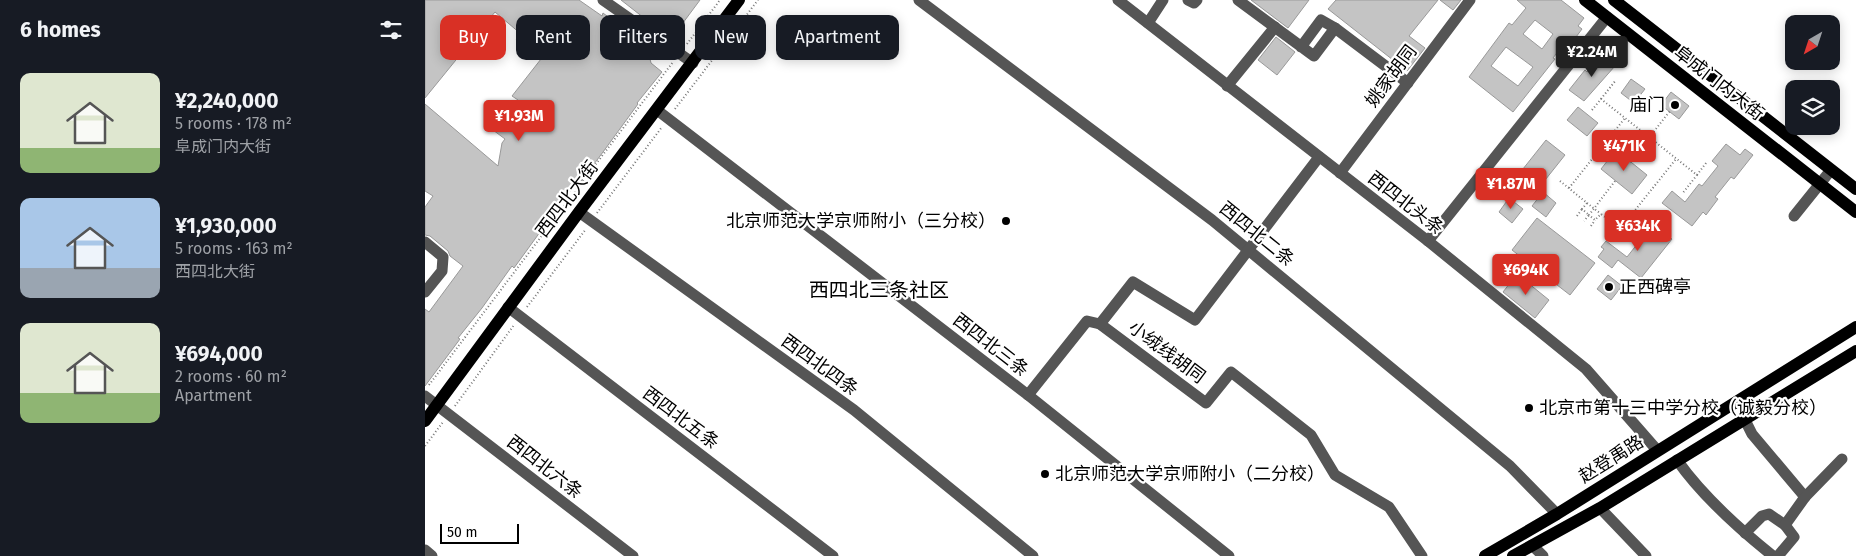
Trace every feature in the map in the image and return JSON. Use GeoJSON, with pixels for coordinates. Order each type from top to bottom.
{"type":"FeatureCollection","features":[{"type":"Feature","properties":{"kind":"main road","name":"西四北大街"},"geometry":{"type":"LineString","coordinates":[[425,421],[508,307],[739,0]]}},
{"type":"Feature","properties":{"kind":"main road","name":"阜成门内大街"},"geometry":{"type":"LineString","coordinates":[[1585,0],[1856,212]]}},
{"type":"Feature","properties":{"kind":"main road","name":"阜成门内大街"},"geometry":{"type":"LineString","coordinates":[[1613,0],[1856,189]]}},
{"type":"Feature","properties":{"kind":"main road","name":"赵登禹路"},"geometry":{"type":"LineString","coordinates":[[1485,556],[1557,514],[1856,326]]}},
{"type":"Feature","properties":{"kind":"main road","name":"赵登禹路"},"geometry":{"type":"LineString","coordinates":[[1513,556],[1601,508],[1856,351]]}},
{"type":"Feature","properties":{"kind":"street"},"geometry":{"type":"LineString","coordinates":[[603,0],[625,15]]}},
{"type":"Feature","properties":{"kind":"street","name":"西四北二条"},"geometry":{"type":"LineString","coordinates":[[919,0],[1213,220],[1510,466],[1557,514]]}},
{"type":"Feature","properties":{"kind":"street","name":"西四北头条"},"geometry":{"type":"LineString","coordinates":[[1118,0],[1427,241],[1586,369],[1657,450]]}},
{"type":"Feature","properties":{"kind":"street"},"geometry":{"type":"LineString","coordinates":[[1148,23],[1163,0]]}},
{"type":"Feature","properties":{"kind":"street"},"geometry":{"type":"LineString","coordinates":[[1188,0],[1194,3],[1197,0]]}},
{"type":"Feature","properties":{"kind":"street"},"geometry":{"type":"LineString","coordinates":[[1238,0],[1301,47],[1321,20],[1335,28],[1407,83]]}},
{"type":"Feature","properties":{"kind":"street","name":"姚家胡同"},"geometry":{"type":"LineString","coordinates":[[1340,173],[1470,0]]}},
{"type":"Feature","properties":{"kind":"street"},"geometry":{"type":"LineString","coordinates":[[1427,241],[1607,17]]}},
{"type":"Feature","properties":{"kind":"street"},"geometry":{"type":"LineString","coordinates":[[1227,86],[1275,27]]}},
{"type":"Feature","properties":{"kind":"street"},"geometry":{"type":"LineString","coordinates":[[685,57],[693,63]]}},
{"type":"Feature","properties":{"kind":"street","name":"西四北三条"},"geometry":{"type":"LineString","coordinates":[[657,110],[1028,395],[1229,556]]}},
{"type":"Feature","properties":{"kind":"street"},"geometry":{"type":"LineString","coordinates":[[1028,395],[1087,321],[1099,324],[1133,282],[1195,320],[1319,157]]}},
{"type":"Feature","properties":{"kind":"street"},"geometry":{"type":"LineString","coordinates":[[1794,216],[1831,170]]}},
{"type":"Feature","properties":{"kind":"street","name":"西四北四条"},"geometry":{"type":"LineString","coordinates":[[579,212],[854,410],[1033,556]]}},
{"type":"Feature","properties":{"kind":"street"},"geometry":{"type":"LineString","coordinates":[[425,242],[443,257],[442,271],[425,292]]}},
{"type":"Feature","properties":{"kind":"street","name":"西四北五条"},"geometry":{"type":"LineString","coordinates":[[508,307],[833,556]]}},
{"type":"Feature","properties":{"kind":"street","name":"小绒线胡同"},"geometry":{"type":"LineString","coordinates":[[1099,324],[1206,403],[1231,372],[1311,435],[1335,475],[1389,506],[1422,556]]}},
{"type":"Feature","properties":{"kind":"street","name":"西四北六条"},"geometry":{"type":"LineString","coordinates":[[425,396],[633,556]]}},
{"type":"Feature","properties":{"kind":"street"},"geometry":{"type":"LineString","coordinates":[[1745,420],[1751,434],[1805,497]]}},
{"type":"Feature","properties":{"kind":"street"},"geometry":{"type":"LineString","coordinates":[[1785,525],[1805,497],[1842,459]]}},
{"type":"Feature","properties":{"kind":"street"},"geometry":{"type":"LineString","coordinates":[[1677,460],[1692,480],[1745,533],[1773,556]]}},
{"type":"Feature","properties":{"kind":"street"},"geometry":{"type":"LineString","coordinates":[[1601,508],[1645,556]]}},
{"type":"Feature","properties":{"kind":"street"},"geometry":{"type":"LineString","coordinates":[[1745,533],[1762,516],[1769,514],[1785,525],[1794,537],[1778,556]]}},
{"type":"Feature","properties":{"kind":"street"},"geometry":{"type":"LineString","coordinates":[[1532,545],[1543,556]]}},
{"type":"Feature","properties":{"kind":"street"},"geometry":{"type":"LineString","coordinates":[[425,550],[432,556]]}},
{"type":"Feature","properties":{"kind":"path"},"geometry":{"type":"LineString","coordinates":[[685,46],[720,0]]}},
{"type":"Feature","properties":{"kind":"path"},"geometry":{"type":"LineString","coordinates":[[425,391],[675,60]]}},
{"type":"Feature","properties":{"kind":"path"},"geometry":{"type":"LineString","coordinates":[[1592,110],[1616,80]]}},
{"type":"Feature","properties":{"kind":"path"},"geometry":{"type":"LineString","coordinates":[[1601,99],[1697,175]]}},
{"type":"Feature","properties":{"kind":"path"},"geometry":{"type":"LineString","coordinates":[[1630,162],[1670,112]]}},
{"type":"Feature","properties":{"kind":"path"},"geometry":{"type":"LineString","coordinates":[[1569,188],[1625,118]]}},
{"type":"Feature","properties":{"kind":"path"},"geometry":{"type":"LineString","coordinates":[[1620,228],[1676,159]]}},
{"type":"Feature","properties":{"kind":"path"},"geometry":{"type":"LineString","coordinates":[[1682,194],[1707,163]]}},
{"type":"Feature","properties":{"kind":"path"},"geometry":{"type":"LineString","coordinates":[[1560,181],[1628,234]]}},
{"type":"Feature","properties":{"kind":"path"},"geometry":{"type":"LineString","coordinates":[[1584,221],[1615,181]]}},
{"type":"Feature","properties":{"kind":"path"},"geometry":{"type":"LineString","coordinates":[[1577,216],[1587,203]]}},
{"type":"Feature","properties":{"kind":"path"},"geometry":{"type":"LineString","coordinates":[[1582,210],[1595,220]]}},
{"type":"Feature","properties":{"kind":"path"},"geometry":{"type":"LineString","coordinates":[[1591,226],[1601,214]]}},
{"type":"Feature","properties":{"kind":"building"},"geometry":{"type":"Polygon","coordinates":[[[425,0],[579,0],[601,15],[600,60],[650,60],[651,63],[662,72],[637,103],[576,188],[574,187],[564,199],[514,268],[512,266],[425,386],[425,309],[429,312],[463,266],[430,236],[425,235],[425,207],[433,196],[425,191],[425,104],[498,166],[502,143],[505,139],[493,130],[518,100],[512,96],[540,60],[590,60],[590,15],[516,15],[516,30],[506,21],[506,15],[499,15],[495,12],[493,15],[440,15],[440,60],[456,60],[425,98],[425,0]]]}},
{"type":"Feature","properties":{"kind":"building"},"geometry":{"type":"Polygon","coordinates":[[[621,0],[700,0],[685,20],[685,15],[640,15],[621,0]]]}},
{"type":"Feature","properties":{"kind":"building"},"geometry":{"type":"Polygon","coordinates":[[[1251,0],[1309,0],[1288,28],[1251,0]]]}},
{"type":"Feature","properties":{"kind":"building"},"geometry":{"type":"Polygon","coordinates":[[[1336,0],[1438,0],[1409,36],[1425,48],[1407,71],[1328,9],[1336,0]]]}},
{"type":"Feature","properties":{"kind":"building"},"geometry":{"type":"Polygon","coordinates":[[[1440,0],[1461,0],[1453,10],[1440,0]]]}},
{"type":"Feature","properties":{"kind":"building"},"geometry":{"type":"Polygon","coordinates":[[[1517,0],[1561,0],[1584,18],[1578,26],[1582,29],[1570,45],[1566,41],[1553,58],[1555,59],[1513,112],[1469,77],[1509,23],[1512,25],[1526,8],[1517,0]],[[1535,20],[1523,34],[1542,49],[1553,34],[1535,20]],[[1506,47],[1491,66],[1518,86],[1533,67],[1506,47]]]}},
{"type":"Feature","properties":{"kind":"building"},"geometry":{"type":"Polygon","coordinates":[[[1276,37],[1295,52],[1277,75],[1258,60],[1276,37]]]}},
{"type":"Feature","properties":{"kind":"building"},"geometry":{"type":"Polygon","coordinates":[[[1601,55],[1615,66],[1584,101],[1569,90],[1585,70],[1587,72],[1601,55]]]}},
{"type":"Feature","properties":{"kind":"building"},"geometry":{"type":"Polygon","coordinates":[[[1631,79],[1645,89],[1634,103],[1621,93],[1631,79]]]}},
{"type":"Feature","properties":{"kind":"building","name":"庙门"},"geometry":{"type":"Polygon","coordinates":[[[1671,92],[1689,106],[1679,119],[1661,105],[1671,92]]]}},
{"type":"Feature","properties":{"kind":"building"},"geometry":{"type":"Polygon","coordinates":[[[1578,107],[1598,123],[1587,136],[1567,120],[1578,107]]]}},
{"type":"Feature","properties":{"kind":"building"},"geometry":{"type":"Polygon","coordinates":[[[1546,140],[1565,155],[1534,194],[1515,179],[1546,140]]]}},
{"type":"Feature","properties":{"kind":"building"},"geometry":{"type":"Polygon","coordinates":[[[1726,144],[1740,155],[1745,149],[1753,155],[1734,179],[1731,177],[1715,197],[1718,199],[1706,215],[1703,212],[1692,226],[1662,203],[1672,191],[1685,202],[1699,184],[1702,186],[1718,166],[1712,161],[1726,144]]]}},
{"type":"Feature","properties":{"kind":"building"},"geometry":{"type":"Polygon","coordinates":[[[1616,150],[1647,175],[1632,194],[1601,169],[1616,150]]]}},
{"type":"Feature","properties":{"kind":"building"},"geometry":{"type":"Polygon","coordinates":[[[1543,192],[1556,203],[1546,217],[1532,206],[1543,192]]]}},
{"type":"Feature","properties":{"kind":"building"},"geometry":{"type":"Polygon","coordinates":[[[1509,198],[1523,209],[1512,223],[1499,212],[1509,198]]]}},
{"type":"Feature","properties":{"kind":"building"},"geometry":{"type":"Polygon","coordinates":[[[1537,218],[1595,263],[1570,295],[1512,250],[1537,218]]]}},
{"type":"Feature","properties":{"kind":"building"},"geometry":{"type":"Polygon","coordinates":[[[1653,224],[1672,239],[1641,278],[1618,260],[1612,268],[1598,257],[1604,249],[1601,247],[1606,241],[1627,257],[1653,224]]]}},
{"type":"Feature","properties":{"kind":"building"},"geometry":{"type":"Polygon","coordinates":[[[1517,274],[1549,300],[1535,318],[1503,292],[1517,274]]]}},
{"type":"Feature","properties":{"kind":"building","name":"正西碑亭"},"geometry":{"type":"Polygon","coordinates":[[[1608,275],[1622,286],[1611,300],[1597,289],[1608,275]]]}},
{"type":"Feature","properties":{"kind":"place","name":"庙门"},"geometry":{"type":"Point","coordinates":[1675,105]}},
{"type":"Feature","properties":{"kind":"place","name":"北京师范大学京师附小（三分校）"},"geometry":{"type":"Point","coordinates":[1006,221]}},
{"type":"Feature","properties":{"kind":"place","name":"正西碑亭"},"geometry":{"type":"Point","coordinates":[1609,287]}},
{"type":"Feature","properties":{"kind":"place","name":"北京市第十三中学分校（诚毅分校）"},"geometry":{"type":"Point","coordinates":[1529,408]}},
{"type":"Feature","properties":{"kind":"place","name":"北京师范大学京师附小（二分校）"},"geometry":{"type":"Point","coordinates":[1045,474]}},
{"type":"Feature","properties":{"kind":"district","name":"西四北三条社区"},"geometry":{"type":"Point","coordinates":[879,290]}}]}
